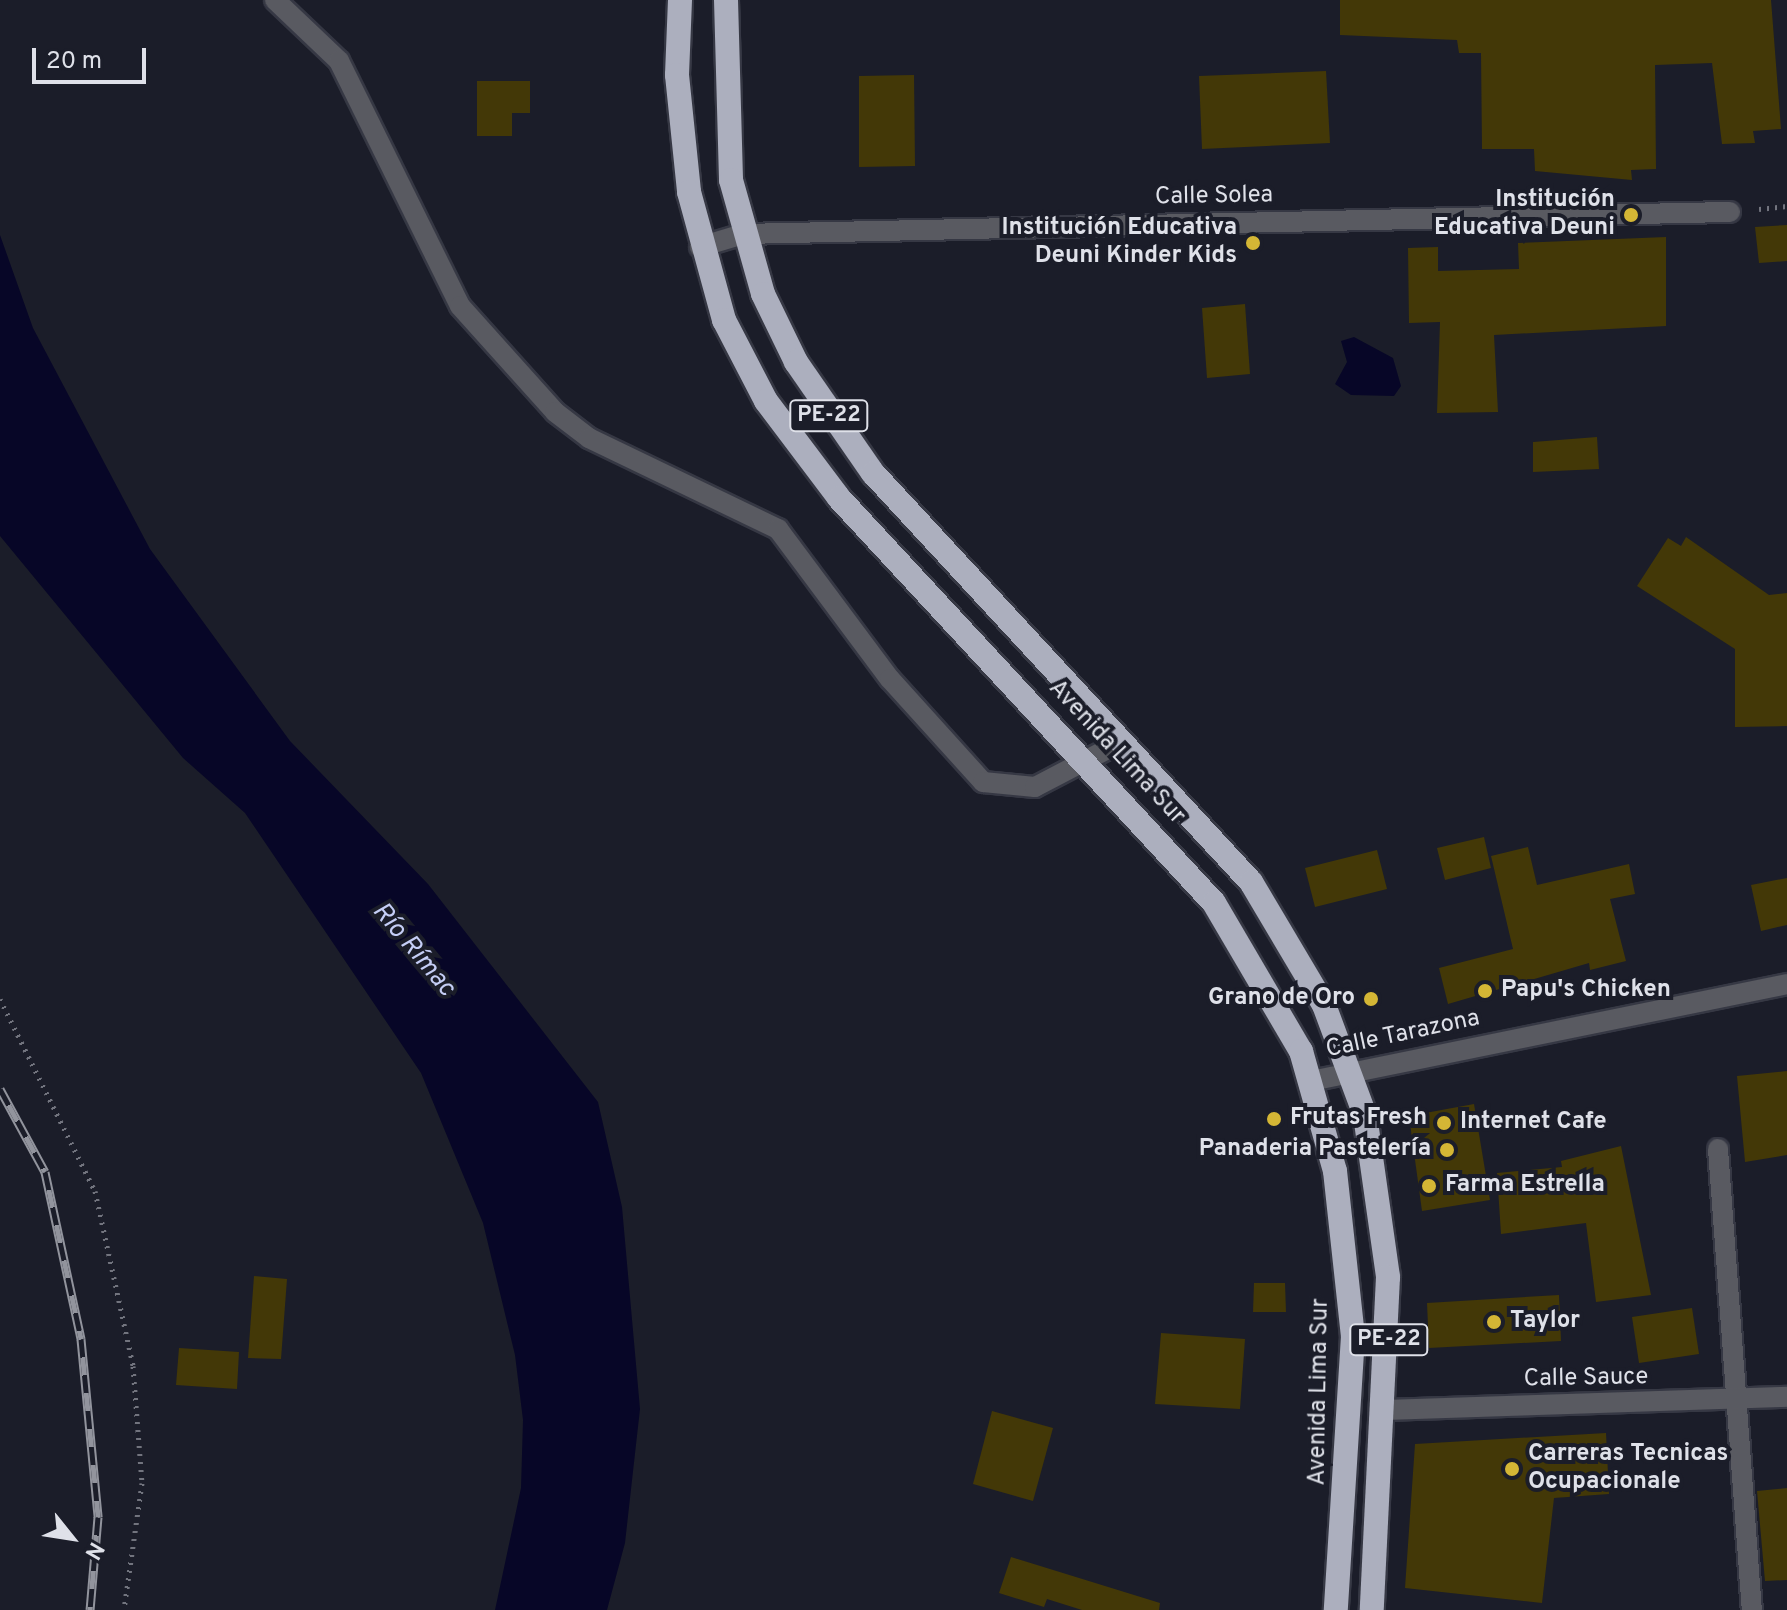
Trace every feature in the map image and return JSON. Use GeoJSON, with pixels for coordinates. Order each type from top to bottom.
{"type":"FeatureCollection","features":[{"type":"Feature","properties":{"kind":"highway","name":"Avenida Lima Sur"},"geometry":{"type":"LineString","coordinates":[[680,0],[681,138],[700,247],[724,320],[766,401],[839,498],[1089,765],[1239,937],[1278,1001],[1311,1081],[1335,1171],[1353,1336],[1336,1610]]}},
{"type":"Feature","properties":{"kind":"highway","name":"Avenida Lima Sur"},"geometry":{"type":"LineString","coordinates":[[726,0],[725,126],[743,234],[796,362],[834,424],[1123,741],[1274,917],[1318,992],[1351,1072],[1382,1208],[1387,1410],[1372,1610]]}},
{"type":"Feature","properties":{"kind":"street"},"geometry":{"type":"LineString","coordinates":[[275,0],[339,61],[432,259],[523,383],[589,438],[778,529],[890,679],[983,782],[1035,787],[1089,765],[1123,741]]}},
{"type":"Feature","properties":{"kind":"street","name":"Calle Solea"},"geometry":{"type":"LineString","coordinates":[[700,247],[743,234],[1730,212]]}},
{"type":"Feature","properties":{"kind":"street","name":"Calle Tarazona"},"geometry":{"type":"LineString","coordinates":[[1311,1081],[1787,984]]}},
{"type":"Feature","properties":{"kind":"street"},"geometry":{"type":"LineString","coordinates":[[1718,1149],[1732,1402],[1752,1610]]}},
{"type":"Feature","properties":{"kind":"street","name":"Calle Sauce"},"geometry":{"type":"LineString","coordinates":[[1387,1410],[1732,1402],[1787,1397]]}},
{"type":"Feature","properties":{"kind":"path"},"geometry":{"type":"LineString","coordinates":[[0,999],[95,1191],[133,1366],[142,1483],[124,1610]]}},
{"type":"Feature","properties":{"kind":"water","name":"Río Rímac"},"geometry":{"type":"Polygon","coordinates":[[[0,235],[33,328],[150,549],[290,741],[428,884],[598,1102],[622,1207],[640,1409],[625,1543],[607,1610],[495,1610],[521,1488],[523,1420],[515,1355],[483,1223],[421,1073],[245,813],[183,758],[0,536],[0,235]]]}},
{"type":"Feature","properties":{"kind":"water"},"geometry":{"type":"Polygon","coordinates":[[[1354,337],[1393,358],[1401,386],[1394,396],[1351,395],[1335,384],[1347,362],[1341,341],[1354,337]]]}},
{"type":"Feature","properties":{"kind":"building"},"geometry":{"type":"Polygon","coordinates":[[[1340,0],[1771,0],[1781,129],[1753,131],[1755,143],[1722,144],[1712,63],[1655,65],[1656,169],[1631,170],[1632,180],[1535,171],[1534,149],[1482,149],[1481,53],[1459,53],[1457,40],[1340,35],[1340,0]]]}},
{"type":"Feature","properties":{"kind":"building"},"geometry":{"type":"Polygon","coordinates":[[[1326,71],[1330,143],[1202,149],[1199,76],[1326,71]]]}},
{"type":"Feature","properties":{"kind":"building"},"geometry":{"type":"Polygon","coordinates":[[[914,75],[915,166],[859,167],[859,76],[914,75]]]}},
{"type":"Feature","properties":{"kind":"building"},"geometry":{"type":"Polygon","coordinates":[[[477,81],[530,81],[530,113],[512,113],[512,136],[477,136],[477,81]]]}},
{"type":"Feature","properties":{"kind":"building"},"geometry":{"type":"Polygon","coordinates":[[[1787,225],[1787,261],[1759,263],[1755,227],[1787,225]]]}},
{"type":"Feature","properties":{"kind":"building"},"geometry":{"type":"Polygon","coordinates":[[[1666,237],[1666,326],[1494,335],[1498,412],[1437,413],[1440,322],[1409,323],[1408,248],[1438,247],[1438,271],[1519,269],[1518,243],[1666,237]]]}},
{"type":"Feature","properties":{"kind":"building"},"geometry":{"type":"Polygon","coordinates":[[[1245,304],[1250,374],[1207,378],[1202,308],[1245,304]]]}},
{"type":"Feature","properties":{"kind":"building"},"geometry":{"type":"Polygon","coordinates":[[[1597,437],[1599,469],[1533,472],[1533,442],[1597,437]]]}},
{"type":"Feature","properties":{"kind":"building"},"geometry":{"type":"Polygon","coordinates":[[[1686,537],[1769,595],[1787,593],[1787,726],[1735,727],[1735,649],[1637,586],[1668,538],[1681,546],[1686,537]]]}},
{"type":"Feature","properties":{"kind":"building"},"geometry":{"type":"Polygon","coordinates":[[[1484,837],[1491,868],[1445,880],[1437,848],[1484,837]]]}},
{"type":"Feature","properties":{"kind":"building"},"geometry":{"type":"Polygon","coordinates":[[[1528,847],[1537,885],[1629,864],[1635,894],[1610,899],[1626,961],[1590,970],[1589,963],[1448,1004],[1439,968],[1513,949],[1491,856],[1528,847]]]}},
{"type":"Feature","properties":{"kind":"building"},"geometry":{"type":"Polygon","coordinates":[[[1377,850],[1387,889],[1315,907],[1305,868],[1377,850]]]}},
{"type":"Feature","properties":{"kind":"building"},"geometry":{"type":"Polygon","coordinates":[[[1787,878],[1787,925],[1761,931],[1751,885],[1787,878]]]}},
{"type":"Feature","properties":{"kind":"building"},"geometry":{"type":"Polygon","coordinates":[[[1787,1071],[1787,1155],[1745,1162],[1737,1076],[1787,1071]]]}},
{"type":"Feature","properties":{"kind":"building"},"geometry":{"type":"Polygon","coordinates":[[[1474,1104],[1490,1200],[1422,1211],[1409,1116],[1474,1104]]]}},
{"type":"Feature","properties":{"kind":"building"},"geometry":{"type":"Polygon","coordinates":[[[1621,1146],[1651,1295],[1596,1302],[1586,1223],[1501,1234],[1497,1173],[1562,1167],[1561,1161],[1621,1146]]]}},
{"type":"Feature","properties":{"kind":"building"},"geometry":{"type":"Polygon","coordinates":[[[254,1276],[287,1279],[281,1359],[248,1358],[254,1276]]]}},
{"type":"Feature","properties":{"kind":"building"},"geometry":{"type":"Polygon","coordinates":[[[1254,1283],[1285,1283],[1286,1312],[1253,1312],[1254,1283]]]}},
{"type":"Feature","properties":{"kind":"building","name":"Taylor"},"geometry":{"type":"Polygon","coordinates":[[[1559,1295],[1561,1341],[1429,1348],[1427,1303],[1559,1295]]]}},
{"type":"Feature","properties":{"kind":"building"},"geometry":{"type":"Polygon","coordinates":[[[1692,1308],[1699,1354],[1639,1363],[1632,1317],[1692,1308]]]}},
{"type":"Feature","properties":{"kind":"building"},"geometry":{"type":"Polygon","coordinates":[[[1161,1333],[1245,1339],[1240,1409],[1155,1404],[1161,1333]]]}},
{"type":"Feature","properties":{"kind":"building"},"geometry":{"type":"Polygon","coordinates":[[[179,1348],[239,1352],[237,1389],[176,1385],[179,1348]]]}},
{"type":"Feature","properties":{"kind":"building"},"geometry":{"type":"Polygon","coordinates":[[[992,1411],[1053,1428],[1033,1501],[973,1484],[992,1411]]]}},
{"type":"Feature","properties":{"kind":"building"},"geometry":{"type":"Polygon","coordinates":[[[1606,1433],[1609,1494],[1554,1498],[1542,1603],[1405,1588],[1415,1444],[1606,1433]]]}},
{"type":"Feature","properties":{"kind":"building"},"geometry":{"type":"Polygon","coordinates":[[[1787,1488],[1787,1580],[1765,1581],[1757,1491],[1787,1488]]]}},
{"type":"Feature","properties":{"kind":"building"},"geometry":{"type":"Polygon","coordinates":[[[1011,1557],[1160,1603],[1159,1610],[1082,1610],[1047,1599],[1044,1607],[999,1593],[1011,1557]]]}},
{"type":"Feature","properties":{"kind":"railway"},"geometry":{"type":"LineString","coordinates":[[0,1089],[45,1172],[81,1339],[98,1517],[90,1610]]}},
{"type":"Feature","properties":{"kind":"place","name":"Institución Educativa Deuni"},"geometry":{"type":"Point","coordinates":[1631,215]}},
{"type":"Feature","properties":{"kind":"place","name":"Institución Educativa Deuni Kinder Kids"},"geometry":{"type":"Point","coordinates":[1253,243]}},
{"type":"Feature","properties":{"kind":"place","name":"Papu's Chicken"},"geometry":{"type":"Point","coordinates":[1485,991]}},
{"type":"Feature","properties":{"kind":"place","name":"Grano de Oro"},"geometry":{"type":"Point","coordinates":[1371,999]}},
{"type":"Feature","properties":{"kind":"place","name":"Frutas Fresh"},"geometry":{"type":"Point","coordinates":[1274,1119]}},
{"type":"Feature","properties":{"kind":"place","name":"Internet Cafe"},"geometry":{"type":"Point","coordinates":[1444,1123]}},
{"type":"Feature","properties":{"kind":"place","name":"Panaderia Pastelería"},"geometry":{"type":"Point","coordinates":[1447,1150]}},
{"type":"Feature","properties":{"kind":"place","name":"Farma Estrella"},"geometry":{"type":"Point","coordinates":[1429,1186]}},
{"type":"Feature","properties":{"kind":"place","name":"Taylor"},"geometry":{"type":"Point","coordinates":[1494,1322]}},
{"type":"Feature","properties":{"kind":"place","name":"Carreras Tecnicas Ocupacionale"},"geometry":{"type":"Point","coordinates":[1512,1469]}}]}
